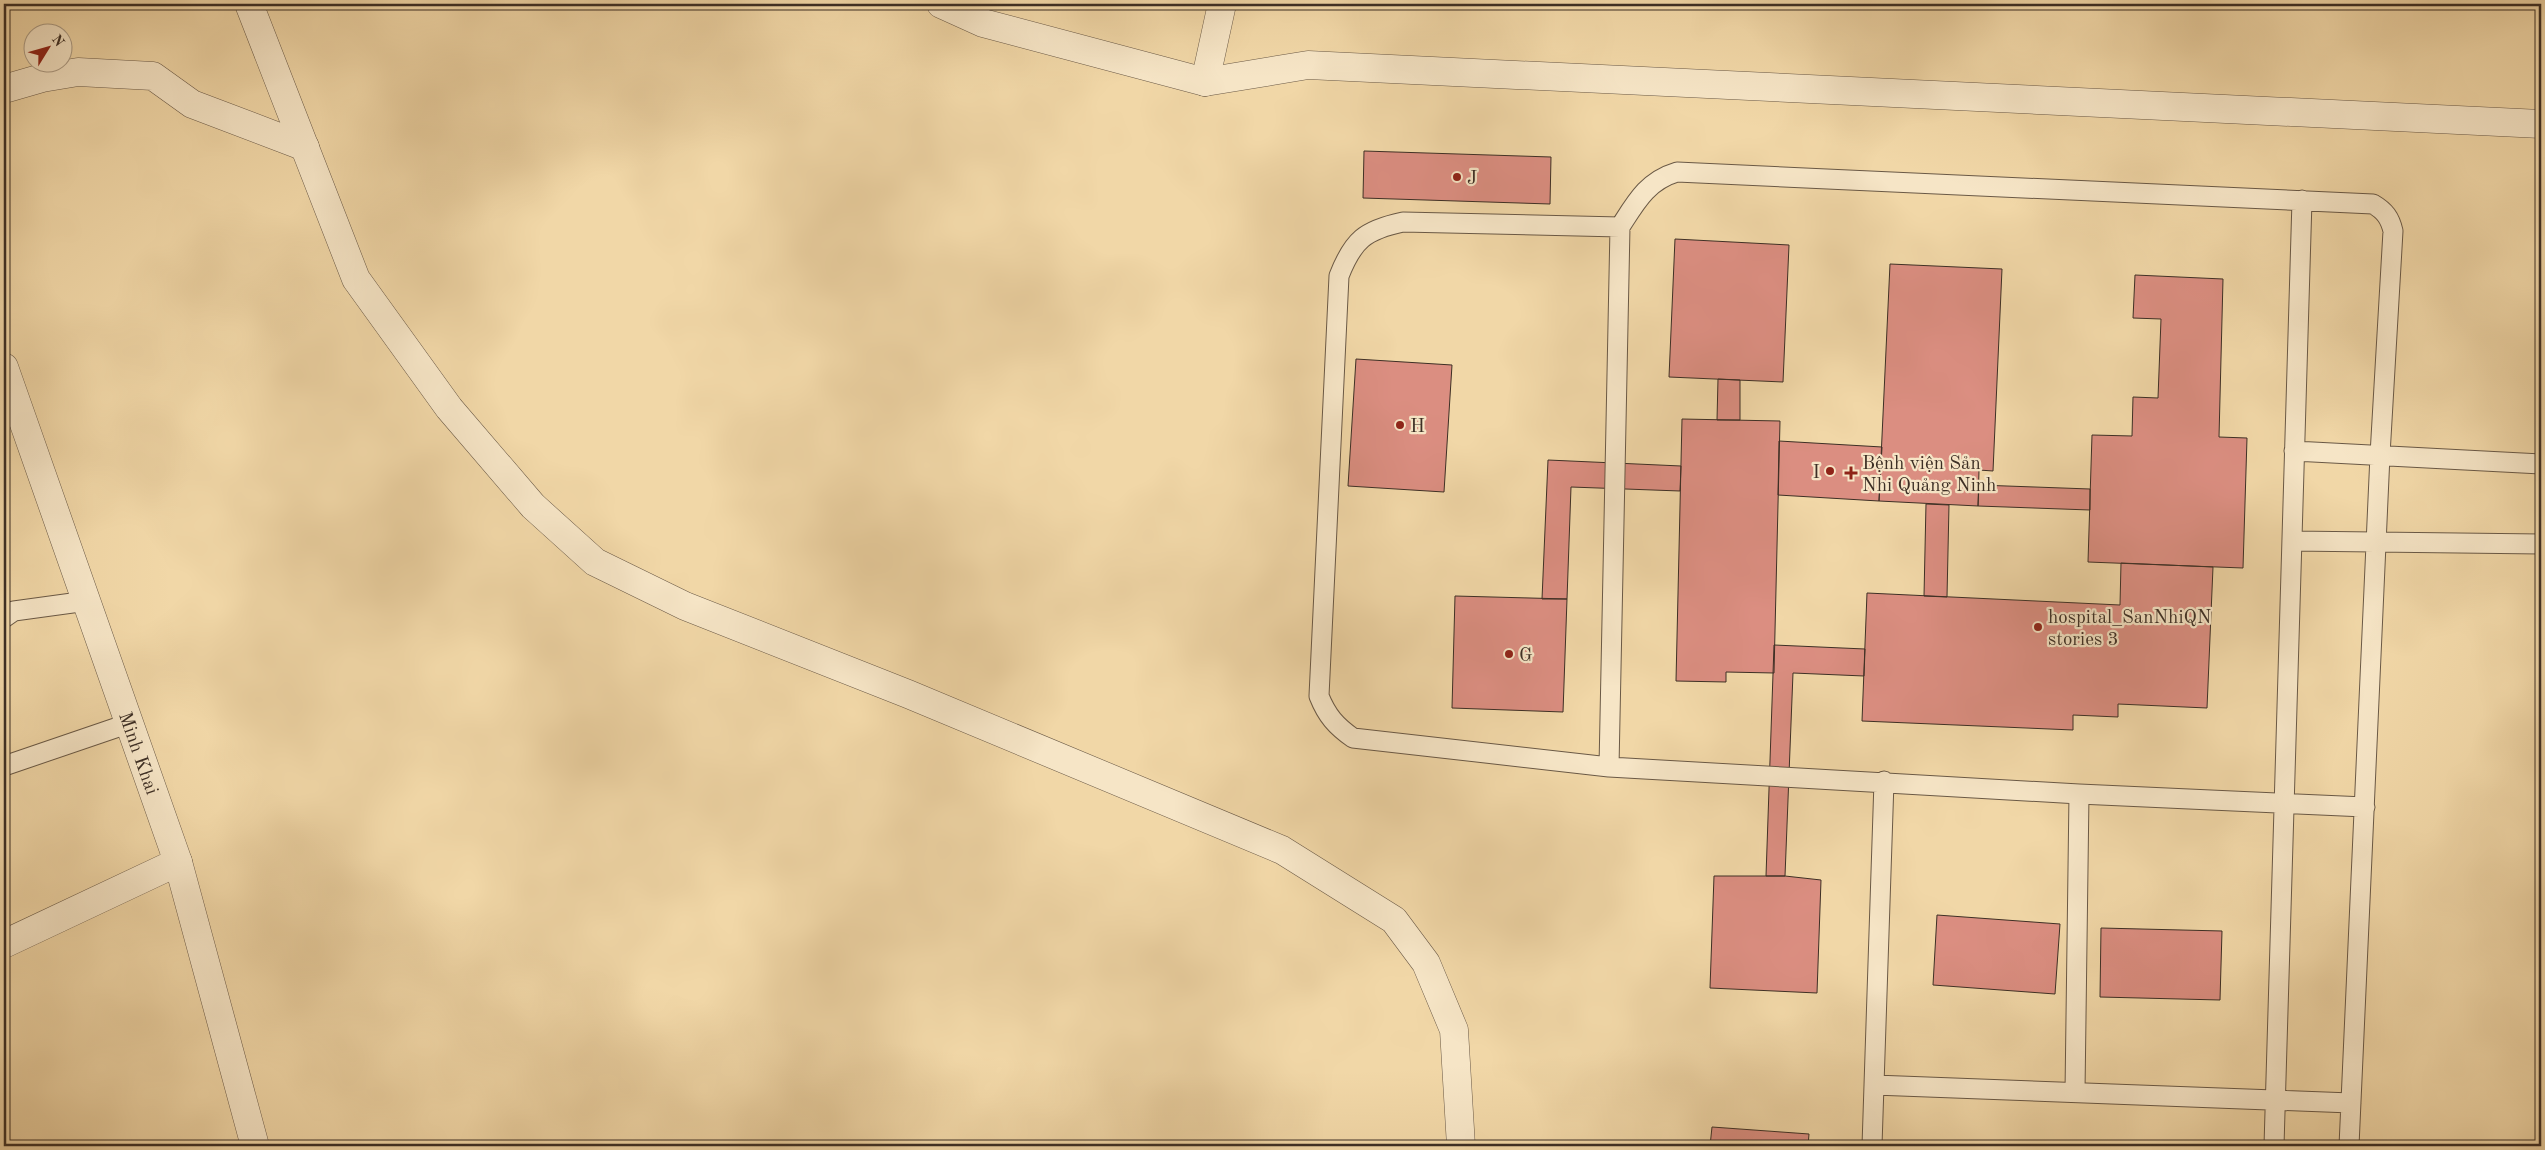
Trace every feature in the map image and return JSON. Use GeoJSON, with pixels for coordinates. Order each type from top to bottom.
{"type":"FeatureCollection","features":[{"type":"Feature","properties":{"kind":"street"},"geometry":{"type":"LineString","coordinates":[[249,4],[356,279],[449,408],[533,506],[595,562],[685,606],[908,694],[1282,850],[1394,920],[1426,963],[1454,1030],[1462,1146]]}},
{"type":"Feature","properties":{"kind":"street"},"geometry":{"type":"LineString","coordinates":[[941,4],[983,23],[1206,82],[1308,65],[2541,124]]}},
{"type":"Feature","properties":{"kind":"street"},"geometry":{"type":"LineString","coordinates":[[1206,82],[1222,4]]}},
{"type":"Feature","properties":{"kind":"street"},"geometry":{"type":"LineString","coordinates":[[4,89],[42,78],[78,72],[153,76],[192,104],[305,147]]}},
{"type":"Feature","properties":{"kind":"street","name":"Minh Khai"},"geometry":{"type":"LineString","coordinates":[[4,367],[178,862],[255,1146]]}},
{"type":"Feature","properties":{"kind":"street"},"geometry":{"type":"LineString","coordinates":[[4,944],[178,862]]}},
{"type":"Feature","properties":{"kind":"lane"},"geometry":{"type":"LineString","coordinates":[[1609,767],[1620,227],[1648,186],[1664,176],[1677,172],[2373,204],[2383,210],[2390,220],[2393,242],[2380,455],[2350,1146]]}},
{"type":"Feature","properties":{"kind":"lane"},"geometry":{"type":"LineString","coordinates":[[2274,1146],[2302,200]]}},
{"type":"Feature","properties":{"kind":"lane"},"geometry":{"type":"LineString","coordinates":[[1620,227],[1403,222],[1379,227],[1361,239],[1347,256],[1339,276],[1319,696],[1326,714],[1337,727],[1353,738],[1609,767],[1884,781],[2079,794],[2365,807]]}},
{"type":"Feature","properties":{"kind":"lane"},"geometry":{"type":"LineString","coordinates":[[2294,450],[2541,464]]}},
{"type":"Feature","properties":{"kind":"lane"},"geometry":{"type":"LineString","coordinates":[[2292,541],[2376,540],[2541,544]]}},
{"type":"Feature","properties":{"kind":"lane"},"geometry":{"type":"LineString","coordinates":[[4,618],[14,612],[87,601]]}},
{"type":"Feature","properties":{"kind":"lane"},"geometry":{"type":"LineString","coordinates":[[4,766],[130,723]]}},
{"type":"Feature","properties":{"kind":"lane"},"geometry":{"type":"LineString","coordinates":[[1872,1146],[1884,781]]}},
{"type":"Feature","properties":{"kind":"lane"},"geometry":{"type":"LineString","coordinates":[[2075,1092],[2079,794]]}},
{"type":"Feature","properties":{"kind":"lane"},"geometry":{"type":"LineString","coordinates":[[1874,1085],[2351,1103]]}},
{"type":"Feature","properties":{"kind":"building","name":"J"},"geometry":{"type":"Polygon","coordinates":[[[1364,151],[1551,157],[1550,204],[1363,198],[1364,151]]]}},
{"type":"Feature","properties":{"kind":"building"},"geometry":{"type":"Polygon","coordinates":[[[1675,239],[1789,245],[1783,382],[1669,377],[1675,239]]]}},
{"type":"Feature","properties":{"kind":"building"},"geometry":{"type":"Polygon","coordinates":[[[1890,264],[2002,269],[1993,471],[1979,470],[1978,506],[1879,501],[1890,264]]]}},
{"type":"Feature","properties":{"kind":"building","name":"hospital_SanNhiQN stories 3"},"geometry":{"type":"Polygon","coordinates":[[[2135,275],[2223,279],[2219,437],[2247,438],[2243,568],[2088,562],[2092,435],[2132,436],[2133,397],[2158,398],[2161,319],[2133,318],[2135,275]]]}},
{"type":"Feature","properties":{"kind":"building","name":"H"},"geometry":{"type":"Polygon","coordinates":[[[1356,359],[1452,365],[1444,492],[1348,486],[1356,359]]]}},
{"type":"Feature","properties":{"kind":"building"},"geometry":{"type":"Polygon","coordinates":[[[1718,379],[1740,380],[1740,420],[1717,420],[1718,379]]]}},
{"type":"Feature","properties":{"kind":"building"},"geometry":{"type":"Polygon","coordinates":[[[1682,419],[1780,421],[1774,673],[1726,672],[1726,682],[1676,681],[1682,419]]]}},
{"type":"Feature","properties":{"kind":"building","name":"I"},"geometry":{"type":"Polygon","coordinates":[[[1779,441],[1882,447],[1879,501],[1778,495],[1779,441]]]}},
{"type":"Feature","properties":{"kind":"building"},"geometry":{"type":"Polygon","coordinates":[[[1548,460],[1681,466],[1680,491],[1571,487],[1567,599],[1542,599],[1548,460]]]}},
{"type":"Feature","properties":{"kind":"building"},"geometry":{"type":"Polygon","coordinates":[[[1979,485],[2090,489],[2090,510],[1978,506],[1979,485]]]}},
{"type":"Feature","properties":{"kind":"building"},"geometry":{"type":"Polygon","coordinates":[[[1926,504],[1949,505],[1947,597],[1924,596],[1926,504]]]}},
{"type":"Feature","properties":{"kind":"building","name":"hospital_SanNhiQN stories 3"},"geometry":{"type":"Polygon","coordinates":[[[2121,563],[2213,567],[2207,708],[2118,704],[2118,717],[2073,715],[2073,730],[1862,721],[1867,593],[2120,605],[2121,563]]]}},
{"type":"Feature","properties":{"kind":"building","name":"G"},"geometry":{"type":"Polygon","coordinates":[[[1455,596],[1567,599],[1563,712],[1452,708],[1455,596]]]}},
{"type":"Feature","properties":{"kind":"building"},"geometry":{"type":"Polygon","coordinates":[[[1774,645],[1865,649],[1864,676],[1793,673],[1785,876],[1766,876],[1774,645]]]}},
{"type":"Feature","properties":{"kind":"building"},"geometry":{"type":"Polygon","coordinates":[[[1714,876],[1785,876],[1821,880],[1817,993],[1710,988],[1714,876]]]}},
{"type":"Feature","properties":{"kind":"building"},"geometry":{"type":"Polygon","coordinates":[[[1937,915],[2060,924],[2055,994],[1933,985],[1937,915]]]}},
{"type":"Feature","properties":{"kind":"building"},"geometry":{"type":"Polygon","coordinates":[[[2101,928],[2222,931],[2220,1000],[2100,997],[2101,928]]]}},
{"type":"Feature","properties":{"kind":"building"},"geometry":{"type":"Polygon","coordinates":[[[1712,1127],[1809,1134],[1808,1146],[1710,1146],[1712,1127]]]}},
{"type":"Feature","properties":{"kind":"place","name":"J"},"geometry":{"type":"Point","coordinates":[1457,177]}},
{"type":"Feature","properties":{"kind":"place","name":"H"},"geometry":{"type":"Point","coordinates":[1400,425]}},
{"type":"Feature","properties":{"kind":"place","name":"I"},"geometry":{"type":"Point","coordinates":[1830,471]}},
{"type":"Feature","properties":{"kind":"place","name":"Bệnh viện Sản Nhi Quảng Ninh"},"geometry":{"type":"Point","coordinates":[1851,473]}},
{"type":"Feature","properties":{"kind":"place","name":"hospital_SanNhiQN stories 3"},"geometry":{"type":"Point","coordinates":[2038,627]}},
{"type":"Feature","properties":{"kind":"place","name":"G"},"geometry":{"type":"Point","coordinates":[1509,654]}}]}
